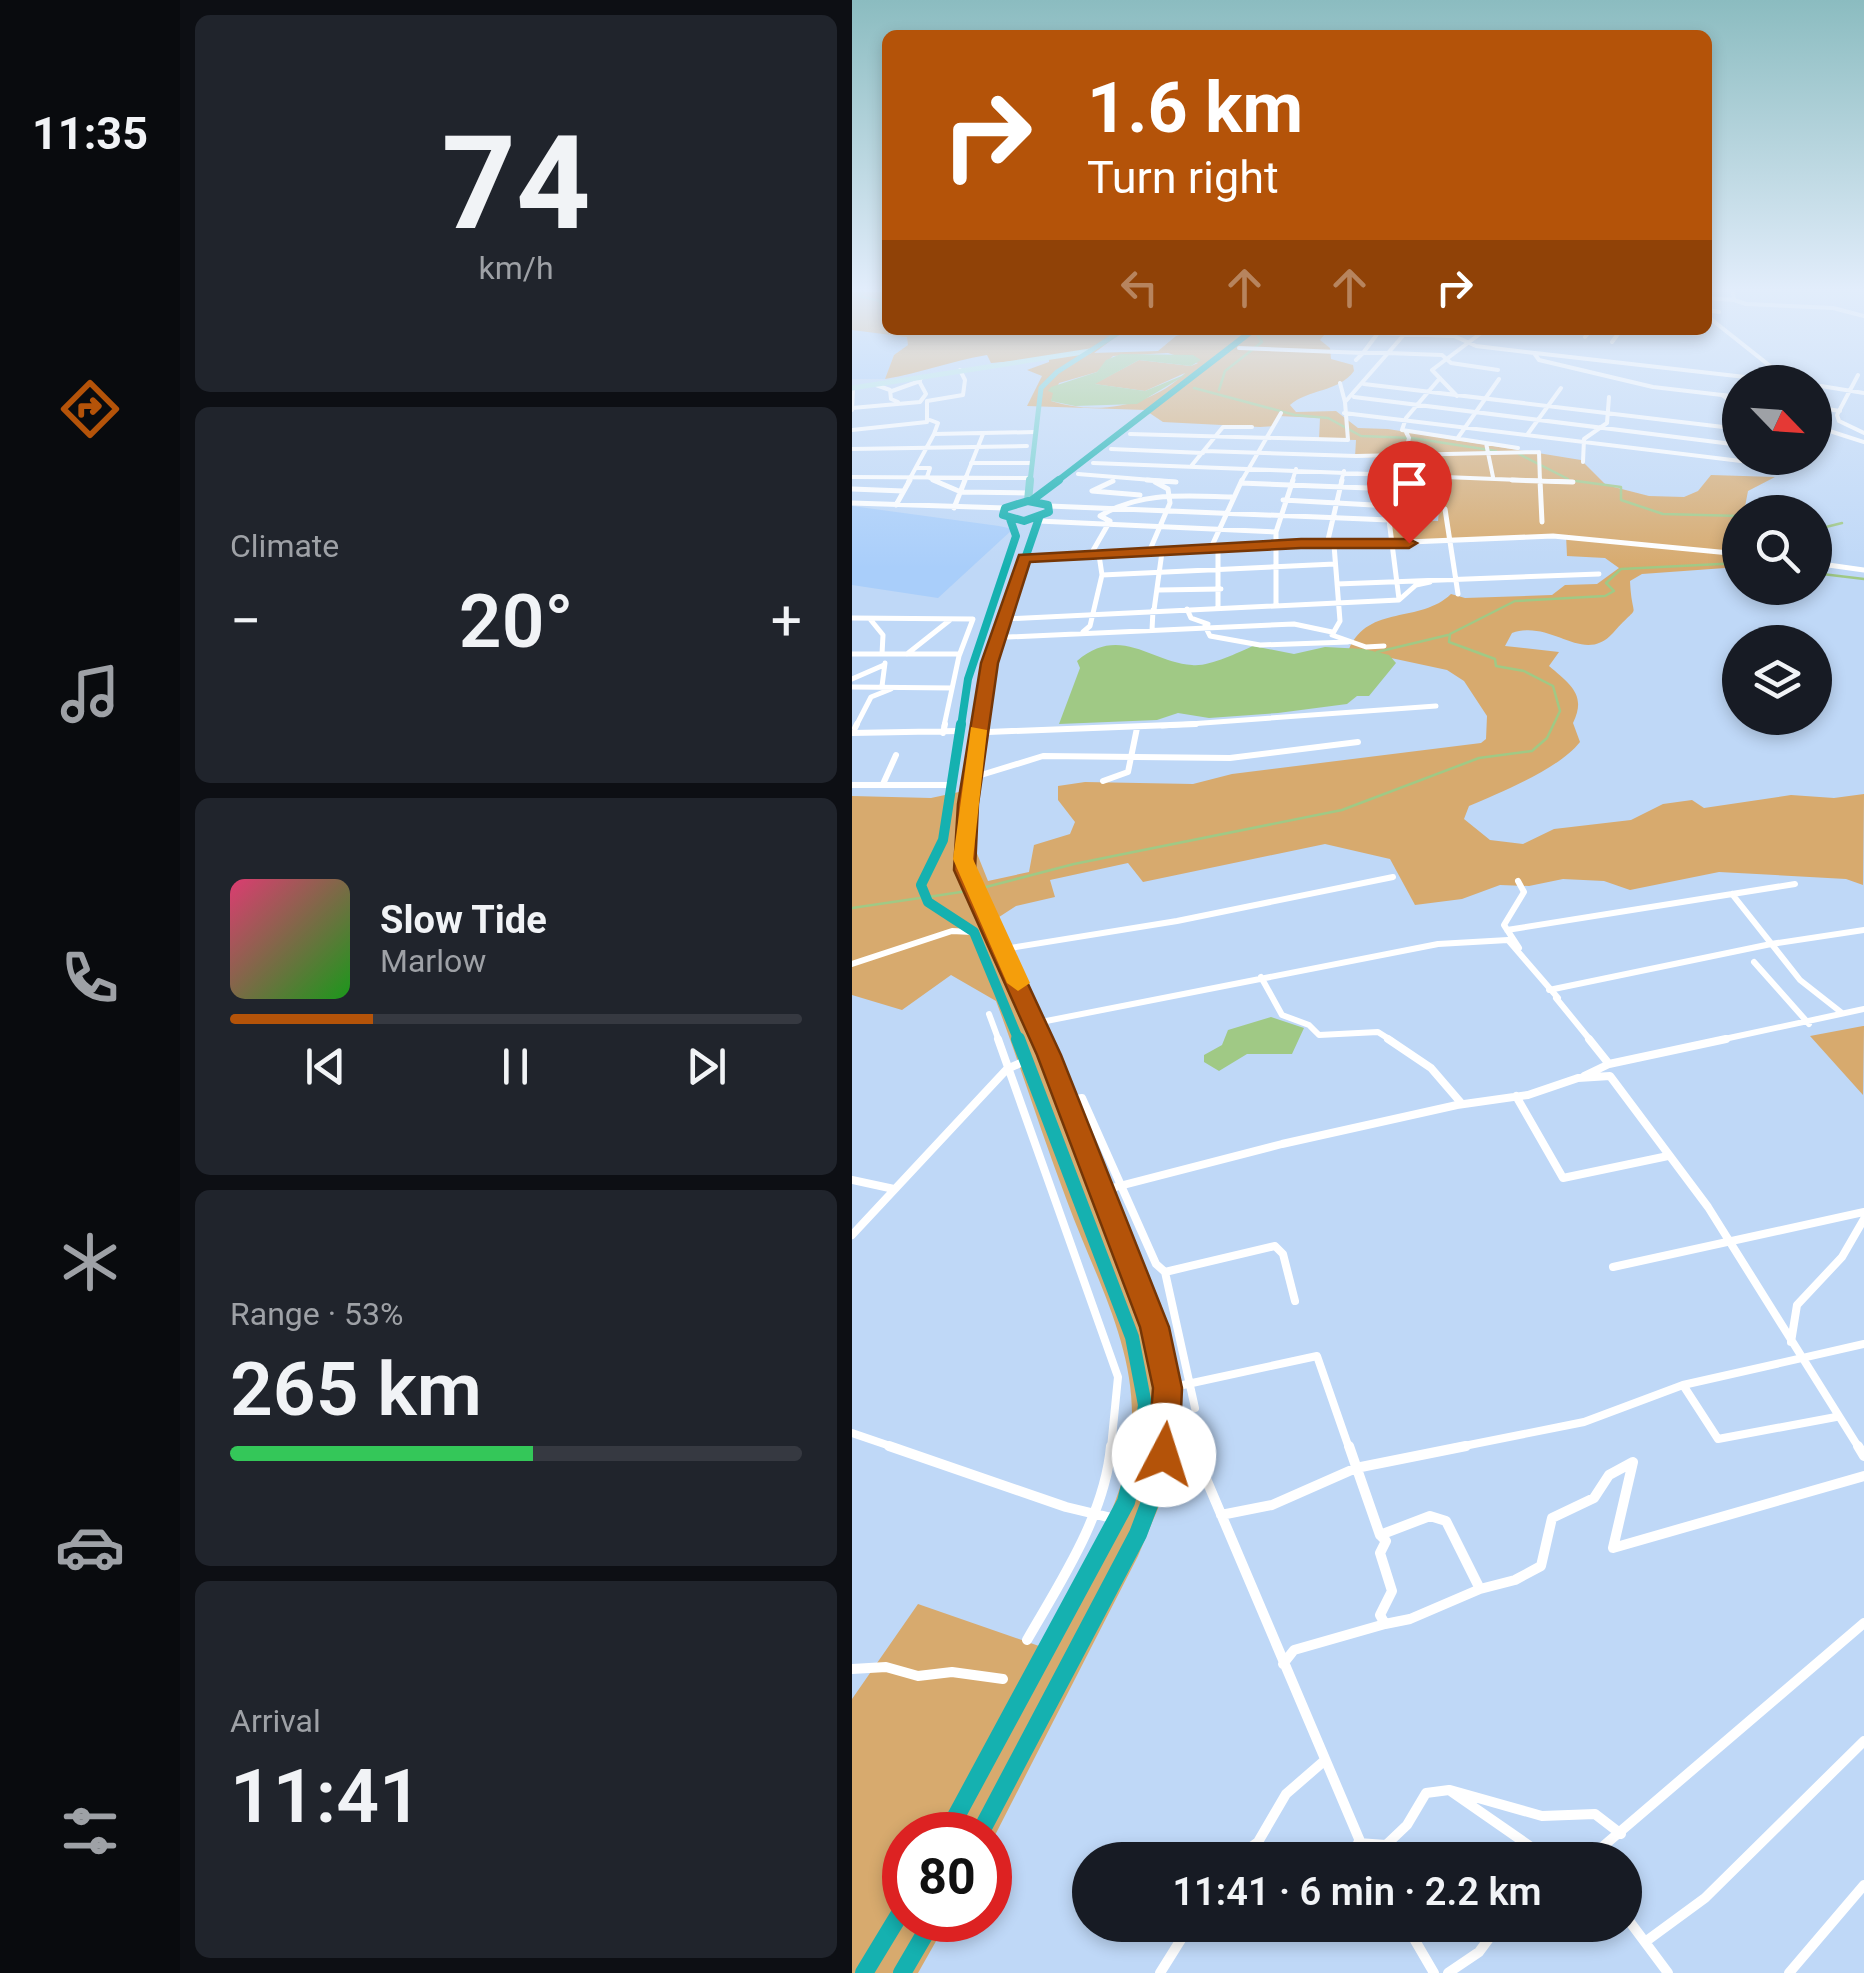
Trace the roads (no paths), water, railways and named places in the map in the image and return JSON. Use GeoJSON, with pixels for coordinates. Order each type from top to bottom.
{"type":"FeatureCollection","features":[{"type":"Feature","properties":{"kind":"highway"},"geometry":{"type":"LineString","coordinates":[[958,1812],[1117,1519],[1143,1432],[1140,1365],[1026,1061],[974,932],[925,897],[923,876],[943,840],[958,731],[977,646],[1016,536],[1010,519],[1003,513],[1005,508],[1029,498],[1183,384]]}},
{"type":"Feature","properties":{"kind":"highway"},"geometry":{"type":"LineString","coordinates":[[991,1812],[1138,1534],[1155,1490],[1167,1430],[1168,1388],[1154,1327],[1103,1190],[1036,1023],[969,881],[963,859],[981,704],[1002,620],[1039,520],[1049,512],[1048,505],[1056,490],[1193,384]]}},
{"type":"Feature","properties":{"kind":"highway"},"geometry":{"type":"LineString","coordinates":[[1029,498],[1048,505]]}},
{"type":"Feature","properties":{"kind":"highway"},"geometry":{"type":"LineString","coordinates":[[1010,519],[1039,520]]}},
{"type":"Feature","properties":{"kind":"highway"},"geometry":{"type":"LineString","coordinates":[[864,1973],[883,1942]]}},
{"type":"Feature","properties":{"kind":"highway"},"geometry":{"type":"LineString","coordinates":[[902,1973],[920,1942]]}},
{"type":"Feature","properties":{"kind":"main road"},"geometry":{"type":"LineString","coordinates":[[1029,498],[1040,388],[1045,384]]}},
{"type":"Feature","properties":{"kind":"street"},"geometry":{"type":"LineString","coordinates":[[882,384],[852,388],[852,409],[962,395],[964,384]]}},
{"type":"Feature","properties":{"kind":"street"},"geometry":{"type":"LineString","coordinates":[[863,407],[911,384]]}},
{"type":"Feature","properties":{"kind":"street"},"geometry":{"type":"LineString","coordinates":[[875,385],[895,401],[917,402],[926,394],[923,384]]}},
{"type":"Feature","properties":{"kind":"street"},"geometry":{"type":"LineString","coordinates":[[1130,434],[1348,440],[1341,384]]}},
{"type":"Feature","properties":{"kind":"street"},"geometry":{"type":"LineString","coordinates":[[1345,402],[1364,384]]}},
{"type":"Feature","properties":{"kind":"street"},"geometry":{"type":"LineString","coordinates":[[1365,384],[1722,427]]}},
{"type":"Feature","properties":{"kind":"street"},"geometry":{"type":"LineString","coordinates":[[1434,384],[1406,418],[1402,430],[1539,452]]}},
{"type":"Feature","properties":{"kind":"street"},"geometry":{"type":"LineString","coordinates":[[1446,384],[1458,396]]}},
{"type":"Feature","properties":{"kind":"street"},"geometry":{"type":"LineString","coordinates":[[1456,439],[1495,384]]}},
{"type":"Feature","properties":{"kind":"street"},"geometry":{"type":"LineString","coordinates":[[1640,384],[1722,395]]}},
{"type":"Feature","properties":{"kind":"street"},"geometry":{"type":"LineString","coordinates":[[1854,384],[1839,421],[1864,434]]}},
{"type":"Feature","properties":{"kind":"street"},"geometry":{"type":"LineString","coordinates":[[1832,387],[1864,393]]}},
{"type":"Feature","properties":{"kind":"street"},"geometry":{"type":"LineString","coordinates":[[1527,435],[1561,388]]}},
{"type":"Feature","properties":{"kind":"street"},"geometry":{"type":"LineString","coordinates":[[1583,462],[1584,439],[1594,436],[1607,423],[1609,396]]}},
{"type":"Feature","properties":{"kind":"street"},"geometry":{"type":"LineString","coordinates":[[1352,397],[1722,443]]}},
{"type":"Feature","properties":{"kind":"street"},"geometry":{"type":"LineString","coordinates":[[928,401],[930,420]]}},
{"type":"Feature","properties":{"kind":"street"},"geometry":{"type":"LineString","coordinates":[[1832,410],[1841,411]]}},
{"type":"Feature","properties":{"kind":"street"},"geometry":{"type":"LineString","coordinates":[[1218,607],[1220,570],[1214,550],[1218,528],[1281,413]]}},
{"type":"Feature","properties":{"kind":"street"},"geometry":{"type":"LineString","coordinates":[[1344,413],[1722,459]]}},
{"type":"Feature","properties":{"kind":"street"},"geometry":{"type":"LineString","coordinates":[[852,430],[930,420],[938,423],[896,505]]}},
{"type":"Feature","properties":{"kind":"street"},"geometry":{"type":"LineString","coordinates":[[1191,466],[1224,426],[1252,427]]}},
{"type":"Feature","properties":{"kind":"street"},"geometry":{"type":"LineString","coordinates":[[934,434],[1035,432]]}},
{"type":"Feature","properties":{"kind":"street"},"geometry":{"type":"LineString","coordinates":[[1399,600],[1389,520],[1406,432]]}},
{"type":"Feature","properties":{"kind":"street"},"geometry":{"type":"LineString","coordinates":[[1832,432],[1864,442]]}},
{"type":"Feature","properties":{"kind":"street"},"geometry":{"type":"LineString","coordinates":[[954,508],[983,434]]}},
{"type":"Feature","properties":{"kind":"street"},"geometry":{"type":"LineString","coordinates":[[1311,454],[1316,441]]}},
{"type":"Feature","properties":{"kind":"street"},"geometry":{"type":"LineString","coordinates":[[1486,443],[1493,477]]}},
{"type":"Feature","properties":{"kind":"street"},"geometry":{"type":"LineString","coordinates":[[852,450],[1027,446]]}},
{"type":"Feature","properties":{"kind":"street"},"geometry":{"type":"LineString","coordinates":[[1111,449],[1257,454],[1539,452]]}},
{"type":"Feature","properties":{"kind":"street"},"geometry":{"type":"LineString","coordinates":[[1539,452],[1542,522]]}},
{"type":"Feature","properties":{"kind":"street"},"geometry":{"type":"LineString","coordinates":[[970,463],[1031,463]]}},
{"type":"Feature","properties":{"kind":"street"},"geometry":{"type":"LineString","coordinates":[[1093,463],[1573,482]]}},
{"type":"Feature","properties":{"kind":"street"},"geometry":{"type":"LineString","coordinates":[[917,468],[931,469],[927,476]]}},
{"type":"Feature","properties":{"kind":"street"},"geometry":{"type":"LineString","coordinates":[[1276,605],[1276,532],[1283,500],[1296,469]]}},
{"type":"Feature","properties":{"kind":"street"},"geometry":{"type":"LineString","coordinates":[[1332,632],[1340,621],[1331,544],[1344,471]]}},
{"type":"Feature","properties":{"kind":"street"},"geometry":{"type":"LineString","coordinates":[[1078,474],[1176,482]]}},
{"type":"Feature","properties":{"kind":"street"},"geometry":{"type":"LineString","coordinates":[[927,476],[962,492],[1029,498]]}},
{"type":"Feature","properties":{"kind":"street"},"geometry":{"type":"LineString","coordinates":[[852,477],[1030,478]]}},
{"type":"Feature","properties":{"kind":"street"},"geometry":{"type":"LineString","coordinates":[[1116,479],[1092,491],[1232,498]]}},
{"type":"Feature","properties":{"kind":"street"},"geometry":{"type":"LineString","coordinates":[[1149,552],[1168,512],[1170,496],[1165,486],[1151,481]]}},
{"type":"Feature","properties":{"kind":"street"},"geometry":{"type":"LineString","coordinates":[[1240,482],[1394,489]]}},
{"type":"Feature","properties":{"kind":"street"},"geometry":{"type":"LineString","coordinates":[[852,489],[904,491]]}},
{"type":"Feature","properties":{"kind":"street"},"geometry":{"type":"LineString","coordinates":[[1090,555],[1110,521],[1100,516],[1146,496]]}},
{"type":"Feature","properties":{"kind":"street"},"geometry":{"type":"LineString","coordinates":[[1283,500],[1391,506]]}},
{"type":"Feature","properties":{"kind":"street"},"geometry":{"type":"LineString","coordinates":[[852,502],[1005,508]]}},
{"type":"Feature","properties":{"kind":"street"},"geometry":{"type":"LineString","coordinates":[[1048,505],[1389,520]]}},
{"type":"Feature","properties":{"kind":"street"},"geometry":{"type":"LineString","coordinates":[[1445,509],[1458,594]]}},
{"type":"Feature","properties":{"kind":"street"},"geometry":{"type":"LineString","coordinates":[[1039,520],[1276,532]]}},
{"type":"Feature","properties":{"kind":"street"},"geometry":{"type":"LineString","coordinates":[[1024,558],[1276,544],[1392,544],[1552,536],[1722,552]]}},
{"type":"Feature","properties":{"kind":"street"},"geometry":{"type":"LineString","coordinates":[[1152,630],[1162,552]]}},
{"type":"Feature","properties":{"kind":"street"},"geometry":{"type":"LineString","coordinates":[[1082,633],[1089,628],[1102,575],[1098,555]]}},
{"type":"Feature","properties":{"kind":"street"},"geometry":{"type":"LineString","coordinates":[[1102,575],[1335,564]]}},
{"type":"Feature","properties":{"kind":"street"},"geometry":{"type":"LineString","coordinates":[[1832,566],[1864,570]]}},
{"type":"Feature","properties":{"kind":"street"},"geometry":{"type":"LineString","coordinates":[[1337,584],[1599,574]]}},
{"type":"Feature","properties":{"kind":"street"},"geometry":{"type":"LineString","coordinates":[[1002,620],[1399,600],[1412,588],[1430,582]]}},
{"type":"Feature","properties":{"kind":"street"},"geometry":{"type":"LineString","coordinates":[[1159,590],[1221,588]]}},
{"type":"Feature","properties":{"kind":"street"},"geometry":{"type":"LineString","coordinates":[[1187,609],[1191,618],[1209,626]]}},
{"type":"Feature","properties":{"kind":"street"},"geometry":{"type":"LineString","coordinates":[[852,618],[974,620],[960,654],[944,733]]}},
{"type":"Feature","properties":{"kind":"street"},"geometry":{"type":"LineString","coordinates":[[869,618],[883,635],[882,686]]}},
{"type":"Feature","properties":{"kind":"street"},"geometry":{"type":"LineString","coordinates":[[907,654],[941,624],[956,618]]}},
{"type":"Feature","properties":{"kind":"street"},"geometry":{"type":"LineString","coordinates":[[1008,637],[1294,624],[1332,632],[1348,642]]}},
{"type":"Feature","properties":{"kind":"street"},"geometry":{"type":"LineString","coordinates":[[1209,626],[1210,636],[1239,643],[1348,642],[1384,646]]}},
{"type":"Feature","properties":{"kind":"street"},"geometry":{"type":"LineString","coordinates":[[852,654],[960,654]]}},
{"type":"Feature","properties":{"kind":"street"},"geometry":{"type":"LineString","coordinates":[[852,678],[884,665]]}},
{"type":"Feature","properties":{"kind":"street"},"geometry":{"type":"LineString","coordinates":[[897,686],[871,697],[854,731],[958,731]]}},
{"type":"Feature","properties":{"kind":"street"},"geometry":{"type":"LineString","coordinates":[[852,687],[952,688]]}},
{"type":"Feature","properties":{"kind":"street"},"geometry":{"type":"LineString","coordinates":[[988,732],[1136,728],[1436,706]]}},
{"type":"Feature","properties":{"kind":"street"},"geometry":{"type":"LineString","coordinates":[[1104,781],[1126,774],[1136,728]]}},
{"type":"Feature","properties":{"kind":"street"},"geometry":{"type":"LineString","coordinates":[[981,775],[1043,756],[1230,758],[1358,742]]}},
{"type":"Feature","properties":{"kind":"street"},"geometry":{"type":"LineString","coordinates":[[884,784],[896,755]]}},
{"type":"Feature","properties":{"kind":"street"},"geometry":{"type":"LineString","coordinates":[[852,786],[950,785]]}},
{"type":"Feature","properties":{"kind":"street"},"geometry":{"type":"LineString","coordinates":[[1004,950],[1177,921],[1393,877]]}},
{"type":"Feature","properties":{"kind":"street"},"geometry":{"type":"LineString","coordinates":[[1518,881],[1524,892],[1504,925],[1548,990],[1609,1064]]}},
{"type":"Feature","properties":{"kind":"street"},"geometry":{"type":"LineString","coordinates":[[1508,930],[1732,894],[1764,893],[1795,884]]}},
{"type":"Feature","properties":{"kind":"street"},"geometry":{"type":"LineString","coordinates":[[1732,894],[1800,980],[1843,1013]]}},
{"type":"Feature","properties":{"kind":"street"},"geometry":{"type":"LineString","coordinates":[[1548,990],[1771,944],[1864,930]]}},
{"type":"Feature","properties":{"kind":"street"},"geometry":{"type":"LineString","coordinates":[[852,964],[952,931],[974,932]]}},
{"type":"Feature","properties":{"kind":"street"},"geometry":{"type":"LineString","coordinates":[[1036,1023],[1438,944],[1508,940],[1558,998]]}},
{"type":"Feature","properties":{"kind":"street"},"geometry":{"type":"LineString","coordinates":[[1754,962],[1809,1024]]}},
{"type":"Feature","properties":{"kind":"street"},"geometry":{"type":"LineString","coordinates":[[1261,977],[1282,1015],[1318,1035],[1378,1032],[1431,1068],[1456,1102],[1462,1104]]}},
{"type":"Feature","properties":{"kind":"street"},"geometry":{"type":"LineString","coordinates":[[1103,1190],[1282,1144],[1516,1096],[1578,1078],[1609,1064],[1809,1024],[1864,1009]]}},
{"type":"Feature","properties":{"kind":"street"},"geometry":{"type":"LineString","coordinates":[[989,1014],[1089,1282],[1118,1376],[1109,1472],[1072,1561],[1027,1640]]}},
{"type":"Feature","properties":{"kind":"street"},"geometry":{"type":"LineString","coordinates":[[852,1235],[1007,1069],[1026,1061]]}},
{"type":"Feature","properties":{"kind":"street"},"geometry":{"type":"LineString","coordinates":[[1578,1078],[1610,1076],[1632,1094],[1668,1156],[1712,1209],[1726,1240],[1864,1456]]}},
{"type":"Feature","properties":{"kind":"street"},"geometry":{"type":"LineString","coordinates":[[1516,1096],[1563,1178],[1668,1156]]}},
{"type":"Feature","properties":{"kind":"street"},"geometry":{"type":"LineString","coordinates":[[1068,1101],[1082,1098],[1156,1264],[1165,1272],[1193,1383],[1195,1408]]}},
{"type":"Feature","properties":{"kind":"street"},"geometry":{"type":"LineString","coordinates":[[852,1180],[895,1189]]}},
{"type":"Feature","properties":{"kind":"street"},"geometry":{"type":"LineString","coordinates":[[1613,1268],[1726,1240],[1864,1215]]}},
{"type":"Feature","properties":{"kind":"street"},"geometry":{"type":"LineString","coordinates":[[1790,1343],[1797,1305],[1842,1256],[1864,1215]]}},
{"type":"Feature","properties":{"kind":"street"},"geometry":{"type":"LineString","coordinates":[[1165,1272],[1275,1246],[1283,1254],[1295,1301]]}},
{"type":"Feature","properties":{"kind":"street"},"geometry":{"type":"LineString","coordinates":[[1221,1515],[1272,1505],[1356,1468],[1584,1422],[1683,1385],[1864,1344]]}},
{"type":"Feature","properties":{"kind":"street"},"geometry":{"type":"LineString","coordinates":[[1168,1388],[1316,1356],[1380,1535],[1386,1541],[1380,1554],[1392,1591],[1380,1616],[1385,1624]]}},
{"type":"Feature","properties":{"kind":"street"},"geometry":{"type":"LineString","coordinates":[[1683,1385],[1718,1440],[1836,1417]]}},
{"type":"Feature","properties":{"kind":"street"},"geometry":{"type":"LineString","coordinates":[[1167,1430],[1202,1467],[1358,1842]]}},
{"type":"Feature","properties":{"kind":"street"},"geometry":{"type":"LineString","coordinates":[[852,1433],[1117,1519]]}},
{"type":"Feature","properties":{"kind":"street"},"geometry":{"type":"LineString","coordinates":[[1283,1664],[1294,1650],[1410,1619],[1515,1580],[1541,1566],[1552,1518],[1594,1498],[1610,1475],[1633,1462],[1613,1548],[1864,1476]]}},
{"type":"Feature","properties":{"kind":"street"},"geometry":{"type":"LineString","coordinates":[[1380,1535],[1430,1516],[1446,1521],[1480,1590]]}},
{"type":"Feature","properties":{"kind":"street"},"geometry":{"type":"LineString","coordinates":[[1611,1842],[1864,1623]]}},
{"type":"Feature","properties":{"kind":"street"},"geometry":{"type":"LineString","coordinates":[[852,1669],[886,1667],[918,1676],[952,1672],[1002,1678]]}},
{"type":"Feature","properties":{"kind":"street"},"geometry":{"type":"LineString","coordinates":[[1644,1942],[1671,1927],[1726,1879],[1828,1769],[1864,1741]]}},
{"type":"Feature","properties":{"kind":"street"},"geometry":{"type":"LineString","coordinates":[[1258,1842],[1286,1794],[1305,1782],[1324,1761]]}},
{"type":"Feature","properties":{"kind":"street"},"geometry":{"type":"LineString","coordinates":[[1390,1842],[1407,1826],[1426,1793],[1458,1789],[1538,1819],[1564,1820],[1595,1814],[1621,1834]]}},
{"type":"Feature","properties":{"kind":"street"},"geometry":{"type":"LineString","coordinates":[[1448,1790],[1524,1842]]}},
{"type":"Feature","properties":{"kind":"street"},"geometry":{"type":"LineString","coordinates":[[1789,1973],[1864,1885]]}},
{"type":"Feature","properties":{"kind":"street"},"geometry":{"type":"LineString","coordinates":[[1642,1939],[1668,1973]]}},
{"type":"Feature","properties":{"kind":"street"},"geometry":{"type":"LineString","coordinates":[[1160,1973],[1179,1942]]}},
{"type":"Feature","properties":{"kind":"street"},"geometry":{"type":"LineString","coordinates":[[1416,1942],[1434,1973]]}},
{"type":"Feature","properties":{"kind":"street"},"geometry":{"type":"LineString","coordinates":[[1448,1973],[1479,1952],[1486,1942]]}},
{"type":"Feature","properties":{"kind":"waterway"},"geometry":{"type":"LineString","coordinates":[[1219,390],[1221,384]]}},
{"type":"Feature","properties":{"kind":"waterway"},"geometry":{"type":"LineString","coordinates":[[1194,388],[1295,415],[1328,418],[1361,436],[1412,438],[1496,451]]}},
{"type":"Feature","properties":{"kind":"waterway"},"geometry":{"type":"LineString","coordinates":[[1519,454],[1568,479]]}},
{"type":"Feature","properties":{"kind":"waterway"},"geometry":{"type":"LineString","coordinates":[[1576,481],[1621,487],[1621,500],[1663,514],[1722,516]]}},
{"type":"Feature","properties":{"kind":"waterway"},"geometry":{"type":"LineString","coordinates":[[1832,526],[1842,523]]}},
{"type":"Feature","properties":{"kind":"waterway"},"geometry":{"type":"LineString","coordinates":[[982,888],[1074,864],[1342,810],[1479,758],[1532,751],[1547,738],[1560,711],[1553,686],[1524,671],[1496,666],[1495,659],[1449,642],[1450,634],[1515,601],[1605,596],[1614,591],[1606,583],[1621,569],[1722,564]]}},
{"type":"Feature","properties":{"kind":"waterway"},"geometry":{"type":"LineString","coordinates":[[1832,575],[1864,579]]}},
{"type":"Feature","properties":{"kind":"waterway"},"geometry":{"type":"LineString","coordinates":[[1377,652],[1448,635]]}},
{"type":"Feature","properties":{"kind":"waterway"},"geometry":{"type":"LineString","coordinates":[[928,897],[974,890]]}},
{"type":"Feature","properties":{"kind":"waterway"},"geometry":{"type":"LineString","coordinates":[[852,908],[920,898]]}}]}
